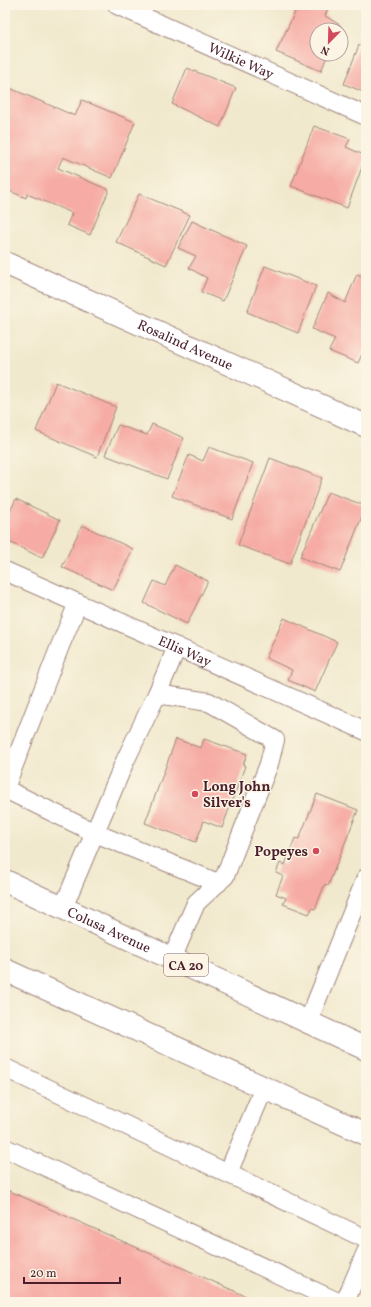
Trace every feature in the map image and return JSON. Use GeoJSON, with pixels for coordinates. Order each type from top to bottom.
{"type":"FeatureCollection","features":[{"type":"Feature","properties":{"kind":"main road","name":"Rosalind Avenue"},"geometry":{"type":"LineString","coordinates":[[5,263],[366,426]]}},
{"type":"Feature","properties":{"kind":"main road","name":"Colusa Avenue"},"geometry":{"type":"LineString","coordinates":[[5,881],[366,1049]]}},
{"type":"Feature","properties":{"kind":"main road"},"geometry":{"type":"LineString","coordinates":[[5,970],[366,1134]]}},
{"type":"Feature","properties":{"kind":"lane","name":"Wilkie Way"},"geometry":{"type":"LineString","coordinates":[[117,5],[366,116]]}},
{"type":"Feature","properties":{"kind":"lane","name":"Ellis Way"},"geometry":{"type":"LineString","coordinates":[[5,571],[366,731]]}},
{"type":"Feature","properties":{"kind":"lane"},"geometry":{"type":"LineString","coordinates":[[78,603],[5,788],[95,834],[218,883]]}},
{"type":"Feature","properties":{"kind":"lane"},"geometry":{"type":"LineString","coordinates":[[63,908],[125,762],[177,647]]}},
{"type":"Feature","properties":{"kind":"lane"},"geometry":{"type":"LineString","coordinates":[[157,694],[209,702],[275,740],[270,764],[225,876],[196,903],[172,958]]}},
{"type":"Feature","properties":{"kind":"lane"},"geometry":{"type":"LineString","coordinates":[[308,1022],[366,878]]}},
{"type":"Feature","properties":{"kind":"lane"},"geometry":{"type":"LineString","coordinates":[[5,1068],[366,1238]]}},
{"type":"Feature","properties":{"kind":"lane"},"geometry":{"type":"LineString","coordinates":[[228,1173],[264,1088]]}},
{"type":"Feature","properties":{"kind":"lane"},"geometry":{"type":"LineString","coordinates":[[5,1148],[338,1302]]}},
{"type":"Feature","properties":{"kind":"lane"},"geometry":{"type":"LineString","coordinates":[[345,1302],[366,1252]]}},
{"type":"Feature","properties":{"kind":"building"},"geometry":{"type":"Polygon","coordinates":[[[277,5],[324,5],[328,8],[325,16],[335,22],[309,22],[309,62],[325,62],[321,71],[276,52],[295,12],[277,5]]]}},
{"type":"Feature","properties":{"kind":"building"},"geometry":{"type":"Polygon","coordinates":[[[359,45],[366,48],[366,93],[344,84],[359,45]]]}},
{"type":"Feature","properties":{"kind":"building"},"geometry":{"type":"Polygon","coordinates":[[[187,68],[236,88],[220,127],[172,104],[187,68]]]}},
{"type":"Feature","properties":{"kind":"building"},"geometry":{"type":"Polygon","coordinates":[[[5,86],[75,116],[82,100],[135,122],[112,178],[63,157],[58,168],[109,190],[90,235],[67,225],[72,213],[27,194],[26,198],[5,189],[5,86]]]}},
{"type":"Feature","properties":{"kind":"building"},"geometry":{"type":"Polygon","coordinates":[[[314,126],[350,139],[346,147],[366,156],[347,208],[291,186],[314,126]]]}},
{"type":"Feature","properties":{"kind":"building"},"geometry":{"type":"Polygon","coordinates":[[[139,194],[190,215],[166,265],[116,242],[139,194]]]}},
{"type":"Feature","properties":{"kind":"building"},"geometry":{"type":"Polygon","coordinates":[[[192,221],[247,246],[223,301],[201,292],[207,278],[189,268],[196,256],[178,248],[192,221]]]}},
{"type":"Feature","properties":{"kind":"building"},"geometry":{"type":"Polygon","coordinates":[[[265,266],[316,286],[298,333],[247,312],[265,266]]]}},
{"type":"Feature","properties":{"kind":"building"},"geometry":{"type":"Polygon","coordinates":[[[357,274],[366,278],[366,345],[358,363],[329,351],[335,339],[312,329],[328,293],[345,303],[357,274]]]}},
{"type":"Feature","properties":{"kind":"building"},"geometry":{"type":"Polygon","coordinates":[[[56,382],[116,407],[97,457],[36,431],[56,382]]]}},
{"type":"Feature","properties":{"kind":"building"},"geometry":{"type":"Polygon","coordinates":[[[152,424],[184,438],[167,479],[105,455],[118,425],[147,435],[152,424]]]}},
{"type":"Feature","properties":{"kind":"building"},"geometry":{"type":"Polygon","coordinates":[[[209,447],[253,463],[232,519],[172,496],[189,455],[203,461],[209,447]]]}},
{"type":"Feature","properties":{"kind":"building"},"geometry":{"type":"Polygon","coordinates":[[[270,458],[322,478],[290,564],[238,545],[270,458]]]}},
{"type":"Feature","properties":{"kind":"building"},"geometry":{"type":"Polygon","coordinates":[[[328,492],[366,506],[340,572],[300,557],[328,492]]]}},
{"type":"Feature","properties":{"kind":"building"},"geometry":{"type":"Polygon","coordinates":[[[16,499],[60,520],[42,558],[5,540],[5,522],[16,499]]]}},
{"type":"Feature","properties":{"kind":"building"},"geometry":{"type":"Polygon","coordinates":[[[82,525],[133,549],[113,590],[62,567],[82,525]]]}},
{"type":"Feature","properties":{"kind":"building"},"geometry":{"type":"Polygon","coordinates":[[[175,565],[208,581],[187,624],[144,603],[154,581],[165,586],[175,565]]]}},
{"type":"Feature","properties":{"kind":"building"},"geometry":{"type":"Polygon","coordinates":[[[284,618],[337,642],[315,692],[288,680],[292,670],[266,658],[284,618]]]}},
{"type":"Feature","properties":{"kind":"building","name":"Long John Silver's"},"geometry":{"type":"Polygon","coordinates":[[[176,739],[201,748],[204,739],[247,754],[243,765],[245,766],[222,828],[204,821],[196,842],[145,823],[176,739]]]}},
{"type":"Feature","properties":{"kind":"building","name":"Popeyes"},"geometry":{"type":"Polygon","coordinates":[[[317,794],[358,810],[328,886],[325,884],[315,909],[312,908],[309,914],[283,904],[286,898],[276,894],[283,876],[276,873],[280,863],[285,865],[295,838],[299,839],[317,794]]]}},
{"type":"Feature","properties":{"kind":"building"},"geometry":{"type":"Polygon","coordinates":[[[5,1189],[122,1241],[259,1302],[5,1302],[5,1189]]]}},
{"type":"Feature","properties":{"kind":"place","name":"Long John Silver's"},"geometry":{"type":"Point","coordinates":[195,794]}},
{"type":"Feature","properties":{"kind":"place","name":"Popeyes"},"geometry":{"type":"Point","coordinates":[316,851]}}]}
